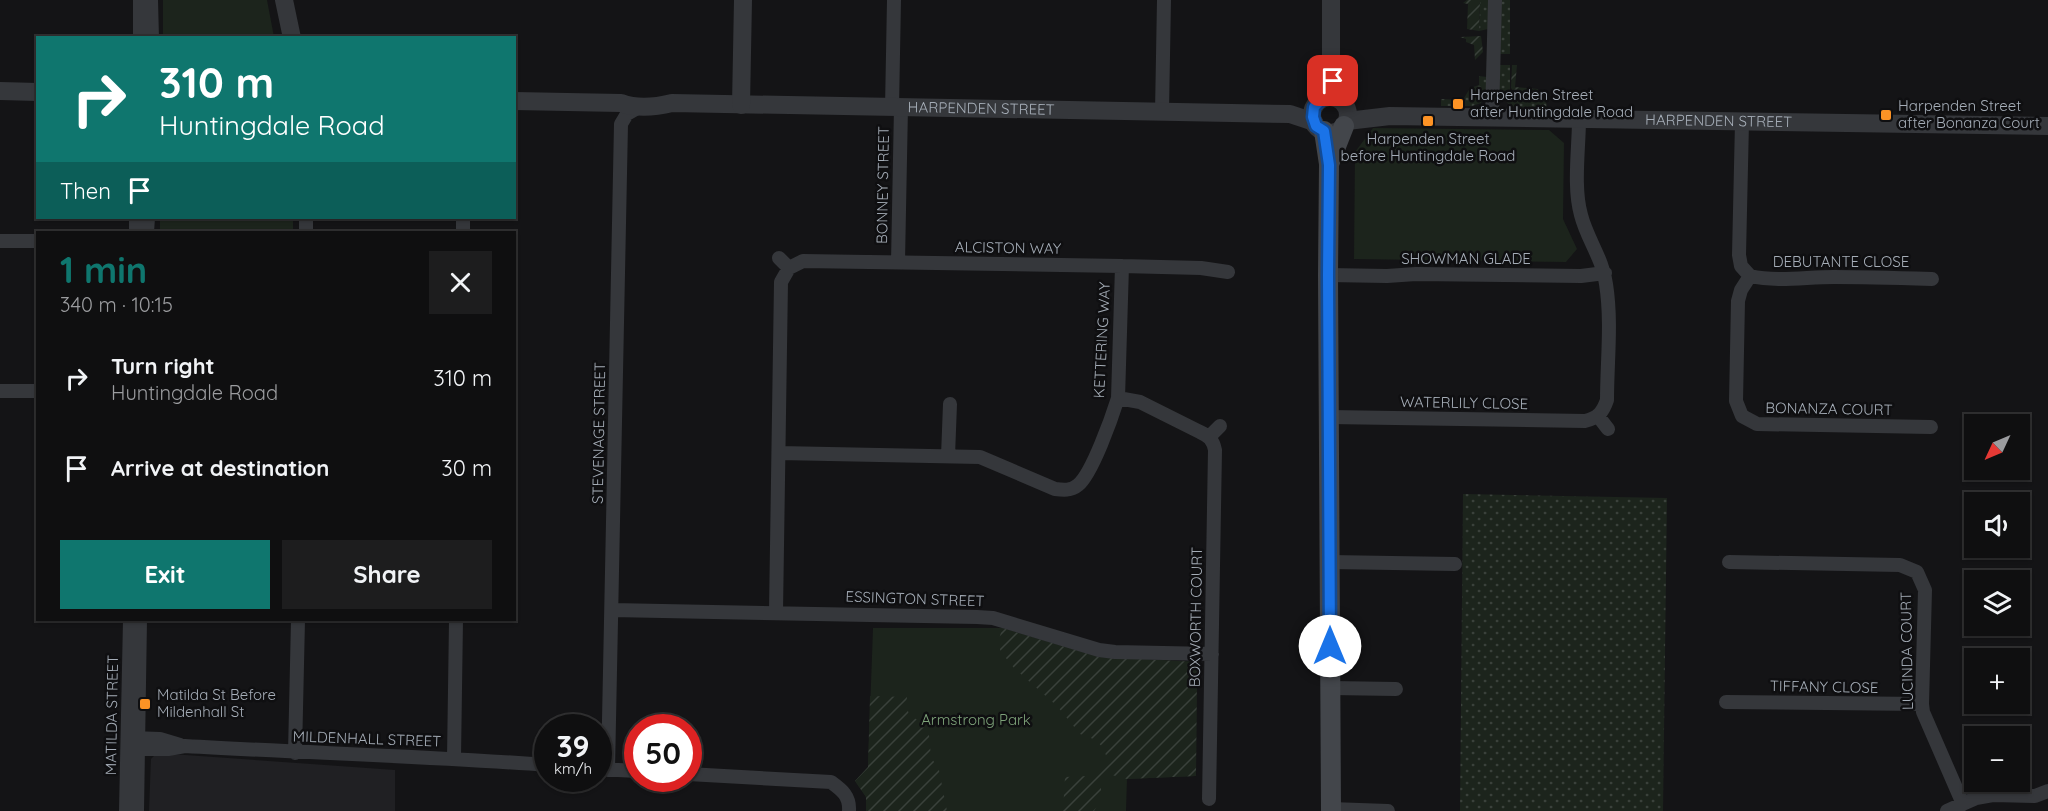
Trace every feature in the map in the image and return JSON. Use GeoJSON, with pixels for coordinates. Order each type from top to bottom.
{"type":"FeatureCollection","features":[{"type":"Feature","properties":{"kind":"main road"},"geometry":{"type":"LineString","coordinates":[[1329,165],[1346,124]]}},
{"type":"Feature","properties":{"kind":"main road"},"geometry":{"type":"LineString","coordinates":[[1319,127],[1329,165],[1331,810]]}},
{"type":"Feature","properties":{"kind":"street"},"geometry":{"type":"LineString","coordinates":[[140,0],[140,36]]}},
{"type":"Feature","properties":{"kind":"street"},"geometry":{"type":"LineString","coordinates":[[152,0],[152,36]]}},
{"type":"Feature","properties":{"kind":"street"},"geometry":{"type":"LineString","coordinates":[[284,0],[292,36]]}},
{"type":"Feature","properties":{"kind":"street"},"geometry":{"type":"LineString","coordinates":[[741,105],[743,0]]}},
{"type":"Feature","properties":{"kind":"street","name":"BONNEY STREET"},"geometry":{"type":"LineString","coordinates":[[894,0],[898,262]]}},
{"type":"Feature","properties":{"kind":"street"},"geometry":{"type":"LineString","coordinates":[[1162,112],[1164,0]]}},
{"type":"Feature","properties":{"kind":"street"},"geometry":{"type":"LineString","coordinates":[[1330,100],[1331,0]]}},
{"type":"Feature","properties":{"kind":"street"},"geometry":{"type":"LineString","coordinates":[[1492,117],[1495,0]]}},
{"type":"Feature","properties":{"kind":"street"},"geometry":{"type":"LineString","coordinates":[[0,91],[36,92]]}},
{"type":"Feature","properties":{"kind":"street","name":"HARPENDEN STREET"},"geometry":{"type":"LineString","coordinates":[[621,103],[629,98],[661,98],[672,103]]}},
{"type":"Feature","properties":{"kind":"street"},"geometry":{"type":"LineString","coordinates":[[1330,100],[1348,110],[1346,124]]}},
{"type":"Feature","properties":{"kind":"street"},"geometry":{"type":"LineString","coordinates":[[1319,127],[1313,112],[1330,100]]}},
{"type":"Feature","properties":{"kind":"street","name":"HARPENDEN STREET"},"geometry":{"type":"LineString","coordinates":[[516,101],[621,103],[630,107],[660,106],[672,103],[1290,114],[1330,100],[1390,116]]}},
{"type":"Feature","properties":{"kind":"street","name":"STEVENAGE STREET"},"geometry":{"type":"LineString","coordinates":[[606,714],[612,610],[621,124],[627,114],[641,106]]}},
{"type":"Feature","properties":{"kind":"street","name":"HARPENDEN STREET"},"geometry":{"type":"LineString","coordinates":[[1290,114],[1335,132],[1346,124],[1390,116],[2048,126]]}},
{"type":"Feature","properties":{"kind":"street"},"geometry":{"type":"LineString","coordinates":[[1579,118],[1578,193],[1581,216],[1605,273],[1608,298],[1607,400],[1598,416],[1608,429]]}},
{"type":"Feature","properties":{"kind":"street"},"geometry":{"type":"LineString","coordinates":[[1742,122],[1739,255],[1742,266],[1750,276]]}},
{"type":"Feature","properties":{"kind":"street"},"geometry":{"type":"LineString","coordinates":[[0,241],[36,241]]}},
{"type":"Feature","properties":{"kind":"street"},"geometry":{"type":"LineString","coordinates":[[776,612],[781,282],[789,268],[779,258]]}},
{"type":"Feature","properties":{"kind":"street","name":"ALCISTON WAY"},"geometry":{"type":"LineString","coordinates":[[789,268],[803,261],[1201,268],[1228,272]]}},
{"type":"Feature","properties":{"kind":"street","name":"KETTERING WAY"},"geometry":{"type":"LineString","coordinates":[[779,453],[980,457],[1055,489],[1067,490],[1078,486],[1086,475],[1118,398],[1122,266]]}},
{"type":"Feature","properties":{"kind":"street","name":"SHOWMAN GLADE"},"geometry":{"type":"LineString","coordinates":[[1328,275],[1581,276],[1605,273]]}},
{"type":"Feature","properties":{"kind":"street","name":"DEBUTANTE CLOSE"},"geometry":{"type":"LineString","coordinates":[[1750,276],[1762,279],[1802,280],[1831,277],[1932,279]]}},
{"type":"Feature","properties":{"kind":"street","name":"BONANZA COURT"},"geometry":{"type":"LineString","coordinates":[[1750,276],[1741,290],[1738,301],[1736,401],[1742,416],[1757,424],[1931,427]]}},
{"type":"Feature","properties":{"kind":"street"},"geometry":{"type":"LineString","coordinates":[[0,391],[36,392]]}},
{"type":"Feature","properties":{"kind":"street"},"geometry":{"type":"LineString","coordinates":[[1118,398],[1140,402],[1209,436],[1220,426]]}},
{"type":"Feature","properties":{"kind":"street"},"geometry":{"type":"LineString","coordinates":[[948,456],[950,404]]}},
{"type":"Feature","properties":{"kind":"street","name":"WATERLILY CLOSE"},"geometry":{"type":"LineString","coordinates":[[1329,417],[1585,421],[1598,416]]}},
{"type":"Feature","properties":{"kind":"street","name":"BOXWORTH COURT"},"geometry":{"type":"LineString","coordinates":[[1209,436],[1215,450],[1209,799]]}},
{"type":"Feature","properties":{"kind":"street"},"geometry":{"type":"LineString","coordinates":[[1330,562],[1455,564]]}},
{"type":"Feature","properties":{"kind":"street","name":"LUCINDA COURT"},"geometry":{"type":"LineString","coordinates":[[1729,562],[1900,565],[1917,572],[1925,590],[1922,704],[1926,720],[1963,804]]}},
{"type":"Feature","properties":{"kind":"street","name":"ESSINGTON STREET"},"geometry":{"type":"LineString","coordinates":[[612,610],[993,618],[1099,650],[1212,654]]}},
{"type":"Feature","properties":{"kind":"street","name":"MATILDA STREET"},"geometry":{"type":"LineString","coordinates":[[130,621],[137,811]]}},
{"type":"Feature","properties":{"kind":"street","name":"MATILDA STREET"},"geometry":{"type":"LineString","coordinates":[[126,811],[133,743],[140,621]]}},
{"type":"Feature","properties":{"kind":"street"},"geometry":{"type":"LineString","coordinates":[[295,753],[298,621]]}},
{"type":"Feature","properties":{"kind":"street"},"geometry":{"type":"LineString","coordinates":[[454,758],[456,621]]}},
{"type":"Feature","properties":{"kind":"street"},"geometry":{"type":"LineString","coordinates":[[1331,688],[1396,689]]}},
{"type":"Feature","properties":{"kind":"street","name":"TIFFANY CLOSE"},"geometry":{"type":"LineString","coordinates":[[1726,702],[1922,704]]}},
{"type":"Feature","properties":{"kind":"street","name":"MILDENHALL STREET"},"geometry":{"type":"LineString","coordinates":[[133,743],[160,739],[185,746],[295,753],[454,758],[534,764]]}},
{"type":"Feature","properties":{"kind":"street"},"geometry":{"type":"LineString","coordinates":[[702,775],[831,782],[844,791],[850,804],[849,811]]}},
{"type":"Feature","properties":{"kind":"street"},"geometry":{"type":"LineString","coordinates":[[1947,811],[1976,798],[1993,795],[2035,796],[2048,791]]}},
{"type":"Feature","properties":{"kind":"street"},"geometry":{"type":"LineString","coordinates":[[1331,810],[1388,811]]}},
{"type":"Feature","properties":{"kind":"shaded area"},"geometry":{"type":"Polygon","coordinates":[[[157,753],[395,770],[395,811],[149,811],[151,759],[157,753]]]}},
{"type":"Feature","properties":{"kind":"green space"},"geometry":{"type":"Polygon","coordinates":[[[163,0],[267,0],[274,36],[163,36],[163,0]]]}},
{"type":"Feature","properties":{"kind":"green space"},"geometry":{"type":"Polygon","coordinates":[[[1467,0],[1480,0],[1479,31],[1467,29],[1468,4],[1463,3],[1467,0]]]}},
{"type":"Feature","properties":{"kind":"green space"},"geometry":{"type":"Polygon","coordinates":[[[1480,0],[1489,0],[1488,29],[1479,31],[1480,0]]]}},
{"type":"Feature","properties":{"kind":"green space"},"geometry":{"type":"Polygon","coordinates":[[[1501,0],[1510,0],[1510,54],[1500,54],[1501,0]]]}},
{"type":"Feature","properties":{"kind":"green space"},"geometry":{"type":"Polygon","coordinates":[[[1481,36],[1483,52],[1475,60],[1474,45],[1460,37],[1481,36]]]}},
{"type":"Feature","properties":{"kind":"green space"},"geometry":{"type":"Polygon","coordinates":[[[1500,65],[1510,65],[1510,90],[1520,100],[1546,101],[1547,108],[1519,108],[1508,103],[1503,91],[1499,91],[1500,65]]]}},
{"type":"Feature","properties":{"kind":"green space"},"geometry":{"type":"Polygon","coordinates":[[[1512,65],[1517,65],[1515,87],[1538,89],[1538,99],[1527,98],[1527,92],[1518,92],[1517,95],[1511,88],[1512,65]]]}},
{"type":"Feature","properties":{"kind":"green space"},"geometry":{"type":"Polygon","coordinates":[[[1479,76],[1487,77],[1487,92],[1484,93],[1481,103],[1472,106],[1441,106],[1441,99],[1463,100],[1470,88],[1479,85],[1479,76]]]}},
{"type":"Feature","properties":{"kind":"green space"},"geometry":{"type":"Polygon","coordinates":[[[1373,128],[1549,130],[1564,143],[1563,219],[1577,249],[1566,262],[1354,259],[1355,152],[1373,128]]]}},
{"type":"Feature","properties":{"kind":"green space"},"geometry":{"type":"Polygon","coordinates":[[[160,219],[293,219],[293,231],[160,230],[160,219]]]}},
{"type":"Feature","properties":{"kind":"green space"},"geometry":{"type":"Polygon","coordinates":[[[1463,494],[1667,498],[1663,811],[1460,811],[1463,494]]]}},
{"type":"Feature","properties":{"kind":"green space","name":"Armstrong Park"},"geometry":{"type":"Polygon","coordinates":[[[873,628],[1002,628],[1099,657],[1197,662],[1196,776],[1127,779],[1126,811],[866,811],[866,797],[855,781],[868,767],[873,628]]]}},
{"type":"Feature","properties":{"kind":"green space"},"geometry":{"type":"Polygon","coordinates":[[[1002,628],[1099,657],[1197,662],[1196,776],[1127,779],[1108,774],[1101,780],[1101,799],[1094,811],[1063,811],[1065,777],[1088,776],[1107,759],[1104,749],[1096,740],[1080,734],[1057,706],[1014,668],[1001,652],[998,644],[1002,628]]]}},
{"type":"Feature","properties":{"kind":"green space"},"geometry":{"type":"Polygon","coordinates":[[[870,696],[907,697],[906,705],[909,714],[920,722],[929,735],[931,757],[939,770],[947,811],[866,811],[866,797],[855,781],[868,767],[870,696]]]}},
{"type":"Feature","properties":{"kind":"place","name":"Harpenden Street after Huntingdale Road"},"geometry":{"type":"Point","coordinates":[1458,104]}},
{"type":"Feature","properties":{"kind":"place","name":"Harpenden Street after Bonanza Court"},"geometry":{"type":"Point","coordinates":[1886,115]}},
{"type":"Feature","properties":{"kind":"place","name":"Harpenden Street before Huntingdale Road"},"geometry":{"type":"Point","coordinates":[1428,121]}},
{"type":"Feature","properties":{"kind":"place","name":"Matilda St Before Mildenhall St"},"geometry":{"type":"Point","coordinates":[145,704]}},
{"type":"Feature","properties":{"kind":"route"},"geometry":{"type":"LineString","coordinates":[[1330,646],[1329,165],[1324,131],[1316,126],[1313,112],[1317,102],[1323,98],[1331,72],[1333,81]]}}]}
